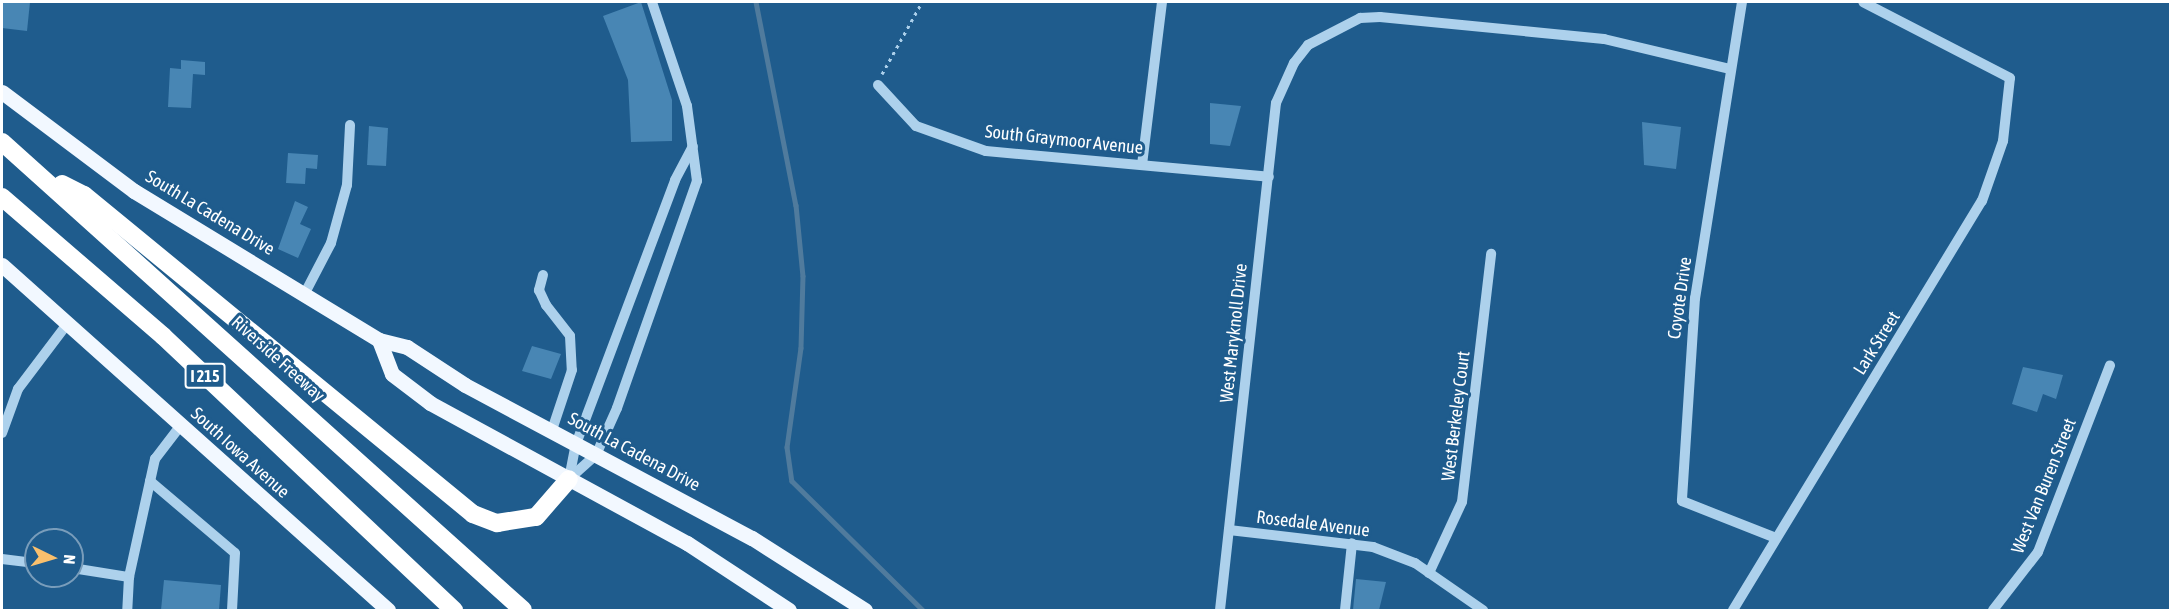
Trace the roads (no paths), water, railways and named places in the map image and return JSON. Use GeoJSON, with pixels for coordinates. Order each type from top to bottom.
{"type":"FeatureCollection","features":[{"type":"Feature","properties":{"kind":"highway","name":"Riverside Freeway"},"geometry":{"type":"LineString","coordinates":[[2,142],[40,173],[523,610]]}},
{"type":"Feature","properties":{"kind":"highway"},"geometry":{"type":"LineString","coordinates":[[40,173],[84,195],[473,514],[497,523],[536,517],[568,478]]}},
{"type":"Feature","properties":{"kind":"highway","name":"I 215"},"geometry":{"type":"LineString","coordinates":[[2,197],[163,336],[454,610]]}},
{"type":"Feature","properties":{"kind":"main road","name":"South La Cadena Drive"},"geometry":{"type":"LineString","coordinates":[[2,92],[134,191],[379,340],[407,347],[576,444],[752,538],[865,610]]}},
{"type":"Feature","properties":{"kind":"main road","name":"South Iowa Avenue"},"geometry":{"type":"LineString","coordinates":[[2,265],[388,610]]}},
{"type":"Feature","properties":{"kind":"main road"},"geometry":{"type":"LineString","coordinates":[[379,340],[392,374],[430,403],[687,543],[789,610]]}},
{"type":"Feature","properties":{"kind":"street"},"geometry":{"type":"LineString","coordinates":[[568,478],[596,455],[697,181],[694,146],[670,44],[652,2]]}},
{"type":"Feature","properties":{"kind":"street"},"geometry":{"type":"LineString","coordinates":[[1142,165],[1162,2]]}},
{"type":"Feature","properties":{"kind":"street","name":"Coyote Drive"},"geometry":{"type":"LineString","coordinates":[[1742,2],[1730,69],[1690,345],[1682,501],[1776,538]]}},
{"type":"Feature","properties":{"kind":"street","name":"Lark Street"},"geometry":{"type":"LineString","coordinates":[[1733,610],[1982,201],[2003,141],[2010,78],[1863,2]]}},
{"type":"Feature","properties":{"kind":"street","name":"West Maryknoll Drive"},"geometry":{"type":"LineString","coordinates":[[1220,610],[1276,103],[1293,63],[1308,45],[1341,26],[1380,17],[1604,39],[1730,69]]}},
{"type":"Feature","properties":{"kind":"street","name":"South Graymoor Avenue"},"geometry":{"type":"LineString","coordinates":[[878,85],[916,126],[986,151],[1269,177]]}},
{"type":"Feature","properties":{"kind":"street"},"geometry":{"type":"LineString","coordinates":[[305,293],[331,243],[347,185],[350,125]]}},
{"type":"Feature","properties":{"kind":"street"},"geometry":{"type":"LineString","coordinates":[[568,478],[576,444],[675,180],[694,146]]}},
{"type":"Feature","properties":{"kind":"street","name":"West Berkeley Court"},"geometry":{"type":"LineString","coordinates":[[1429,573],[1462,502],[1491,254]]}},
{"type":"Feature","properties":{"kind":"street"},"geometry":{"type":"LineString","coordinates":[[543,275],[539,291],[546,305],[570,336],[572,370],[552,430]]}},
{"type":"Feature","properties":{"kind":"street"},"geometry":{"type":"LineString","coordinates":[[2,433],[18,389],[68,323]]}},
{"type":"Feature","properties":{"kind":"street","name":"West Van Buren Street"},"geometry":{"type":"LineString","coordinates":[[1993,610],[2038,552],[2110,365]]}},
{"type":"Feature","properties":{"kind":"street"},"geometry":{"type":"LineString","coordinates":[[127,610],[129,577],[155,459],[180,425]]}},
{"type":"Feature","properties":{"kind":"street"},"geometry":{"type":"LineString","coordinates":[[150,481],[235,553],[232,610]]}},
{"type":"Feature","properties":{"kind":"street","name":"Rosedale Avenue"},"geometry":{"type":"LineString","coordinates":[[1229,530],[1352,543],[1401,557],[1483,610]]}},
{"type":"Feature","properties":{"kind":"street"},"geometry":{"type":"LineString","coordinates":[[1345,610],[1352,543]]}},
{"type":"Feature","properties":{"kind":"street"},"geometry":{"type":"LineString","coordinates":[[2,559],[24,562]]}},
{"type":"Feature","properties":{"kind":"street"},"geometry":{"type":"LineString","coordinates":[[84,570],[129,577]]}},
{"type":"Feature","properties":{"kind":"street"},"geometry":{"type":"LineString","coordinates":[[1465,610],[1466,599]]}},
{"type":"Feature","properties":{"kind":"waterway"},"geometry":{"type":"LineString","coordinates":[[756,2],[796,205],[803,276],[801,348],[787,447],[792,481],[923,610]]}}]}
